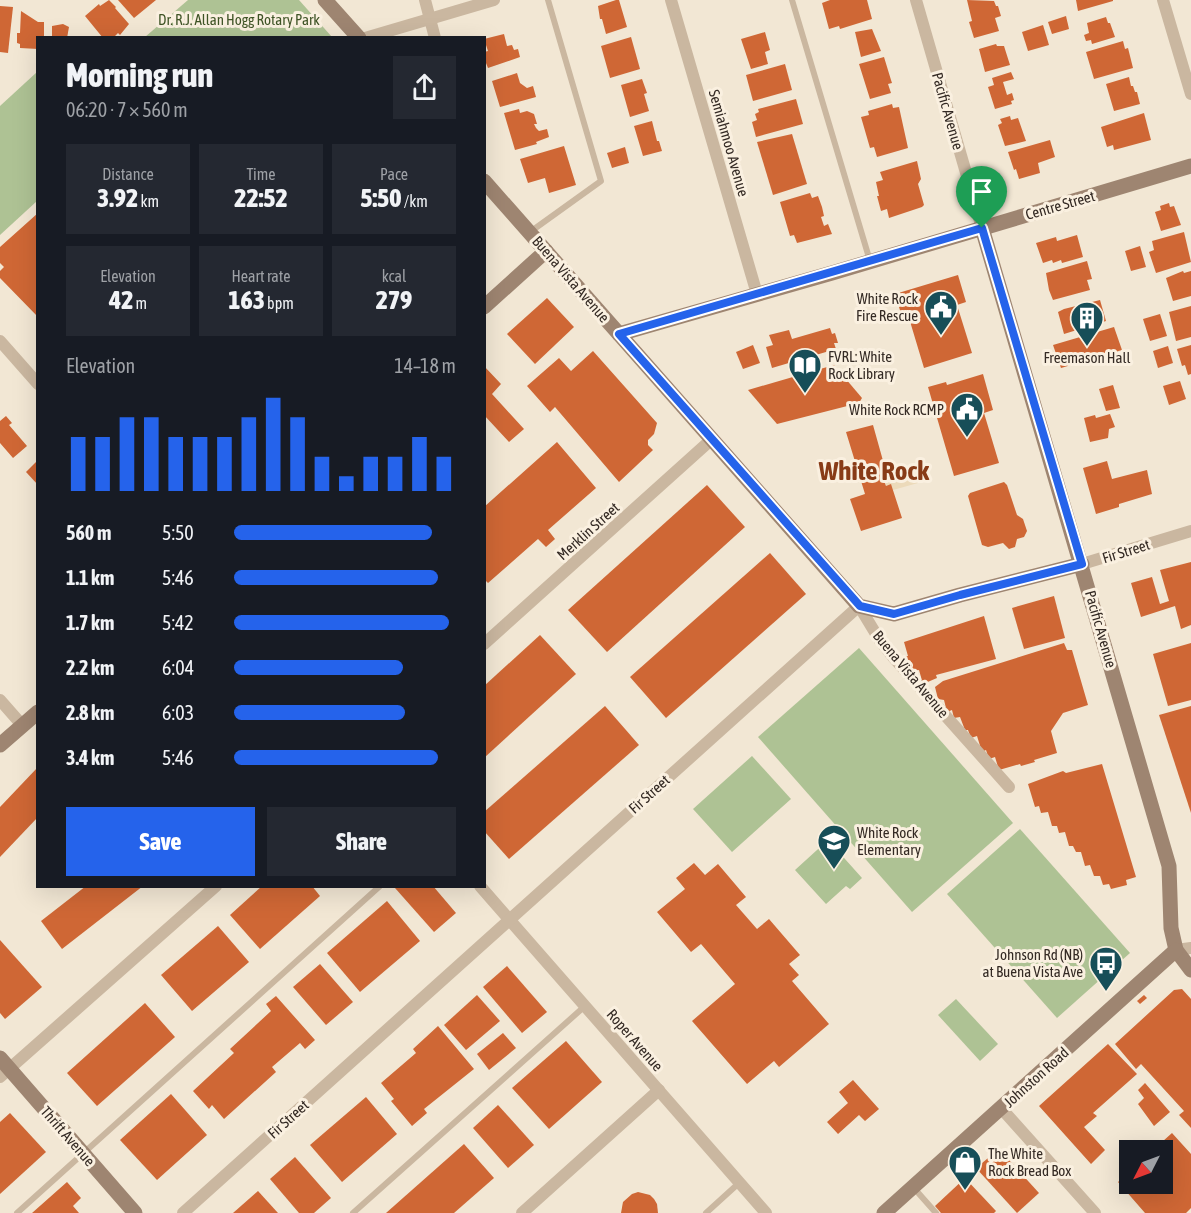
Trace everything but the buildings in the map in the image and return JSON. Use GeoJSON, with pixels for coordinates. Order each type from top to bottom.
{"type":"FeatureCollection","features":[{"type":"Feature","properties":{"kind":"street"},"geometry":{"type":"LineString","coordinates":[[326,0],[357,36]]}},
{"type":"Feature","properties":{"kind":"street"},"geometry":{"type":"LineString","coordinates":[[425,0],[434,36]]}},
{"type":"Feature","properties":{"kind":"street"},"geometry":{"type":"LineString","coordinates":[[372,36],[494,0]]}},
{"type":"Feature","properties":{"kind":"street","name":"Semiahmoo Avenue"},"geometry":{"type":"LineString","coordinates":[[671,0],[757,294]]}},
{"type":"Feature","properties":{"kind":"street","name":"Pacific Avenue"},"geometry":{"type":"LineString","coordinates":[[916,0],[1082,564],[1168,866],[1171,928],[1183,949]]}},
{"type":"Feature","properties":{"kind":"street"},"geometry":{"type":"LineString","coordinates":[[1163,0],[1191,94]]}},
{"type":"Feature","properties":{"kind":"street","name":"Centre Street"},"geometry":{"type":"LineString","coordinates":[[619,334],[1191,166]]}},
{"type":"Feature","properties":{"kind":"street","name":"Buena Vista Avenue"},"geometry":{"type":"LineString","coordinates":[[486,183],[860,606],[879,639],[1009,787]]}},
{"type":"Feature","properties":{"kind":"street"},"geometry":{"type":"LineString","coordinates":[[486,304],[546,251]]}},
{"type":"Feature","properties":{"kind":"street"},"geometry":{"type":"LineString","coordinates":[[0,341],[36,382]]}},
{"type":"Feature","properties":{"kind":"street","name":"Merklin Street"},"geometry":{"type":"LineString","coordinates":[[486,642],[712,439]]}},
{"type":"Feature","properties":{"kind":"street","name":"Fir Street"},"geometry":{"type":"LineString","coordinates":[[183,1213],[860,606],[894,614],[1082,564],[1191,531]]}},
{"type":"Feature","properties":{"kind":"street"},"geometry":{"type":"LineString","coordinates":[[0,700],[22,725]]}},
{"type":"Feature","properties":{"kind":"street"},"geometry":{"type":"LineString","coordinates":[[0,745],[36,713]]}},
{"type":"Feature","properties":{"kind":"street"},"geometry":{"type":"LineString","coordinates":[[3,1068],[214,888]]}},
{"type":"Feature","properties":{"kind":"street","name":"Roper Avenue"},"geometry":{"type":"LineString","coordinates":[[482,888],[766,1213]]}},
{"type":"Feature","properties":{"kind":"street"},"geometry":{"type":"LineString","coordinates":[[1183,949],[1191,970]]}},
{"type":"Feature","properties":{"kind":"street","name":"Johnston Road"},"geometry":{"type":"LineString","coordinates":[[884,1213],[1183,949]]}},
{"type":"Feature","properties":{"kind":"street","name":"Thrift Avenue"},"geometry":{"type":"LineString","coordinates":[[3,1068],[135,1213]]}},
{"type":"Feature","properties":{"kind":"street"},"geometry":{"type":"LineString","coordinates":[[522,1213],[659,1090]]}},
{"type":"Feature","properties":{"kind":"street"},"geometry":{"type":"LineString","coordinates":[[1001,1108],[1095,1213]]}},
{"type":"Feature","properties":{"kind":"lane"},"geometry":{"type":"LineString","coordinates":[[530,232],[601,181],[548,0]]}},
{"type":"Feature","properties":{"kind":"lane"},"geometry":{"type":"LineString","coordinates":[[792,0],[870,261]]}},
{"type":"Feature","properties":{"kind":"lane"},"geometry":{"type":"LineString","coordinates":[[17,1213],[378,888]]}},
{"type":"Feature","properties":{"kind":"lane"},"geometry":{"type":"LineString","coordinates":[[352,1213],[585,1006]]}},
{"type":"Feature","properties":{"kind":"lane"},"geometry":{"type":"LineString","coordinates":[[706,1213],[740,1183]]}},
{"type":"Feature","properties":{"kind":"lane"},"geometry":{"type":"LineString","coordinates":[[913,1186],[936,1213]]}},
{"type":"Feature","properties":{"kind":"green space","name":"Dr. R.J. Allan Hogg Rotary Park"},"geometry":{"type":"Polygon","coordinates":[[[188,0],[299,0],[331,36],[146,36],[188,0]]]}},
{"type":"Feature","properties":{"kind":"green space"},"geometry":{"type":"Polygon","coordinates":[[[36,73],[36,202],[0,235],[0,106],[36,73]]]}},
{"type":"Feature","properties":{"kind":"green space"},"geometry":{"type":"Polygon","coordinates":[[[859,648],[1013,823],[912,912],[758,737],[859,648]]]}},
{"type":"Feature","properties":{"kind":"green space"},"geometry":{"type":"Polygon","coordinates":[[[752,756],[791,799],[732,852],[693,809],[752,756]]]}},
{"type":"Feature","properties":{"kind":"green space"},"geometry":{"type":"Polygon","coordinates":[[[1020,829],[1130,953],[1057,1018],[947,894],[1020,829]]]}},
{"type":"Feature","properties":{"kind":"green space"},"geometry":{"type":"Polygon","coordinates":[[[828,840],[862,878],[850,889],[846,886],[826,904],[795,870],[828,840]]]}},
{"type":"Feature","properties":{"kind":"green space"},"geometry":{"type":"Polygon","coordinates":[[[956,999],[998,1044],[980,1061],[938,1015],[956,999]]]}},
{"type":"Feature","properties":{"kind":"shaded area"},"geometry":{"type":"Polygon","coordinates":[[[915,468],[919,472],[918,483],[893,490],[891,485],[886,486],[883,476],[915,468]]]}},
{"type":"Feature","properties":{"kind":"place","name":"White Rock Fire Rescue"},"geometry":{"type":"Point","coordinates":[941,336]}},
{"type":"Feature","properties":{"kind":"place","name":"Freemason Hall"},"geometry":{"type":"Point","coordinates":[1087,347]}},
{"type":"Feature","properties":{"kind":"place","name":"FVRL: White Rock Library"},"geometry":{"type":"Point","coordinates":[805,394]}},
{"type":"Feature","properties":{"kind":"place","name":"White Rock RCMP"},"geometry":{"type":"Point","coordinates":[967,438]}},
{"type":"Feature","properties":{"kind":"place","name":"White Rock Elementary"},"geometry":{"type":"Point","coordinates":[834,870]}},
{"type":"Feature","properties":{"kind":"place","name":"Johnson Rd (NB) at Buena Vista Ave"},"geometry":{"type":"Point","coordinates":[1106,992]}},
{"type":"Feature","properties":{"kind":"place","name":"The White Rock Bread Box"},"geometry":{"type":"Point","coordinates":[965,1191]}},
{"type":"Feature","properties":{"kind":"district","name":"White Rock"},"geometry":{"type":"Point","coordinates":[874,470]}},
{"type":"Feature","properties":{"kind":"route"},"geometry":{"type":"LineString","coordinates":[[982,228],[1082,564],[894,614],[860,606],[619,334],[982,228]]}}]}
